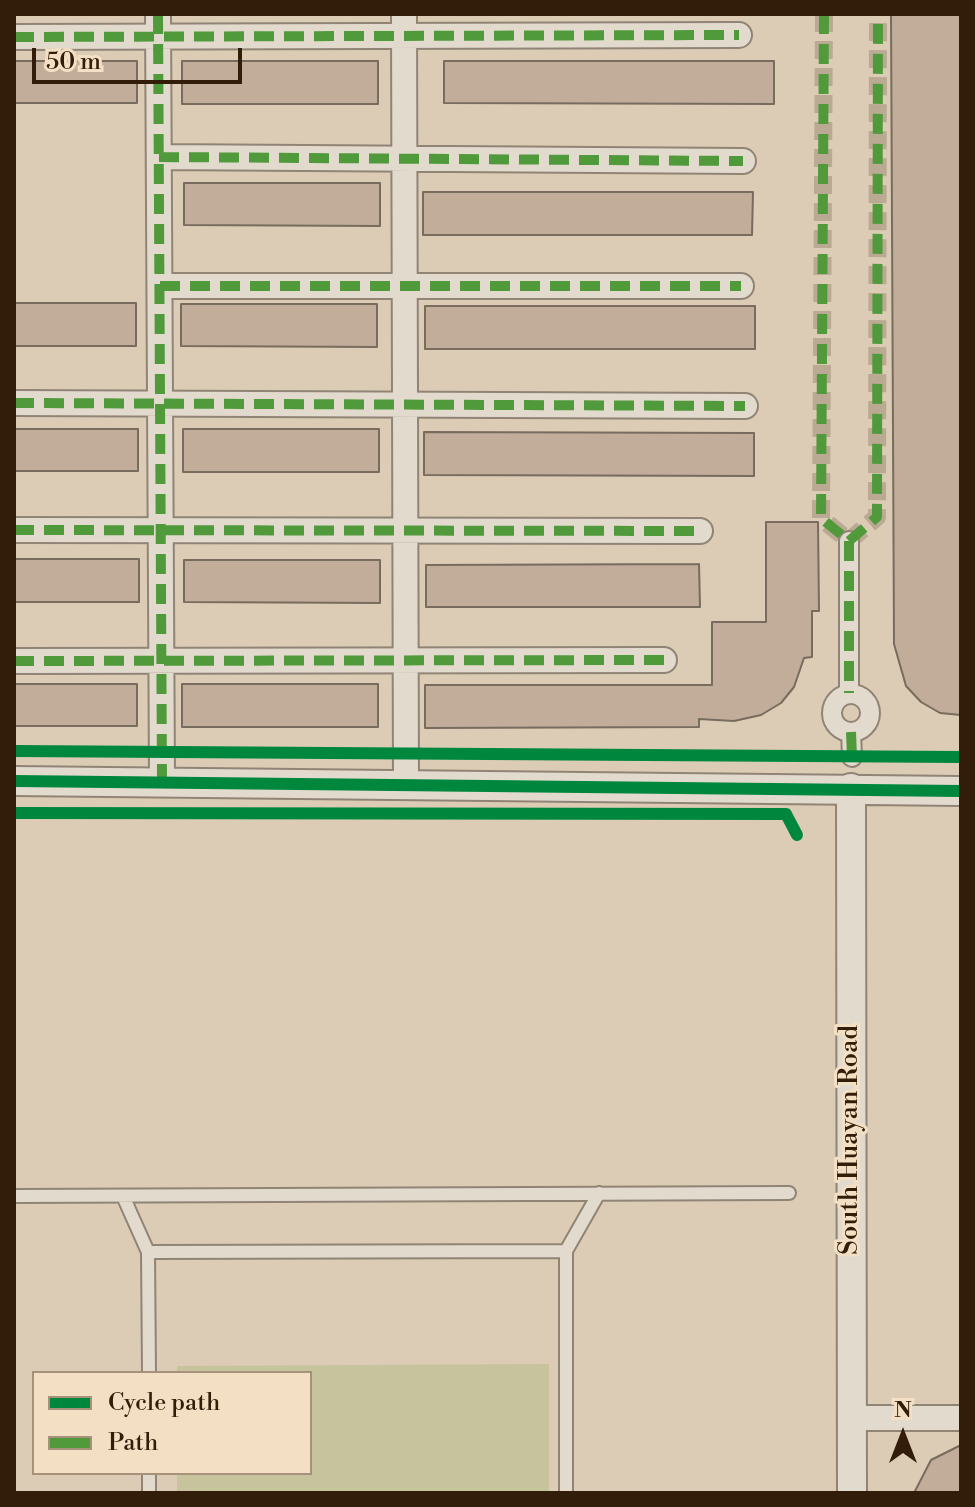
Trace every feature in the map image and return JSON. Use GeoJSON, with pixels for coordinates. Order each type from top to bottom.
{"type":"FeatureCollection","features":[{"type":"Feature","properties":{"kind":"street"},"geometry":{"type":"LineString","coordinates":[[158,25],[162,782]]}},
{"type":"Feature","properties":{"kind":"street"},"geometry":{"type":"LineString","coordinates":[[14,37],[158,25],[404,25],[739,35]]}},
{"type":"Feature","properties":{"kind":"street"},"geometry":{"type":"LineString","coordinates":[[404,25],[406,784]]}},
{"type":"Feature","properties":{"kind":"street"},"geometry":{"type":"LineString","coordinates":[[159,157],[743,161]]}},
{"type":"Feature","properties":{"kind":"street"},"geometry":{"type":"LineString","coordinates":[[160,286],[741,286]]}},
{"type":"Feature","properties":{"kind":"street"},"geometry":{"type":"LineString","coordinates":[[14,403],[745,406]]}},
{"type":"Feature","properties":{"kind":"street"},"geometry":{"type":"LineString","coordinates":[[14,530],[700,531]]}},
{"type":"Feature","properties":{"kind":"street"},"geometry":{"type":"LineString","coordinates":[[849,541],[849,693]]}},
{"type":"Feature","properties":{"kind":"street"},"geometry":{"type":"LineString","coordinates":[[14,661],[664,660]]}},
{"type":"Feature","properties":{"kind":"street"},"geometry":{"type":"LineString","coordinates":[[849,693],[866,700],[870,712],[862,728],[851,732],[834,723],[831,710],[837,699],[849,693]]}},
{"type":"Feature","properties":{"kind":"street"},"geometry":{"type":"LineString","coordinates":[[851,732],[852,757]]}},
{"type":"Feature","properties":{"kind":"street"},"geometry":{"type":"LineString","coordinates":[[14,781],[961,791]]}},
{"type":"Feature","properties":{"kind":"street","name":"South Huayan Road"},"geometry":{"type":"LineString","coordinates":[[851,788],[852,1493]]}},
{"type":"Feature","properties":{"kind":"street"},"geometry":{"type":"LineString","coordinates":[[853,1418],[961,1418]]}},
{"type":"Feature","properties":{"kind":"lane"},"geometry":{"type":"LineString","coordinates":[[566,1493],[566,1251],[599,1193]]}},
{"type":"Feature","properties":{"kind":"lane"},"geometry":{"type":"LineString","coordinates":[[14,1196],[789,1193]]}},
{"type":"Feature","properties":{"kind":"lane"},"geometry":{"type":"LineString","coordinates":[[123,1196],[148,1252],[149,1371]]}},
{"type":"Feature","properties":{"kind":"lane"},"geometry":{"type":"LineString","coordinates":[[148,1252],[566,1251]]}},
{"type":"Feature","properties":{"kind":"shaded area"},"geometry":{"type":"Polygon","coordinates":[[[549,1364],[549,1493],[177,1493],[177,1475],[312,1475],[312,1371],[177,1371],[177,1366],[549,1364]]]}},
{"type":"Feature","properties":{"kind":"building"},"geometry":{"type":"Polygon","coordinates":[[[891,14],[961,14],[961,715],[940,713],[921,702],[906,686],[894,644],[891,14]]]}},
{"type":"Feature","properties":{"kind":"building"},"geometry":{"type":"Polygon","coordinates":[[[14,61],[137,61],[137,103],[14,103],[14,61]]]}},
{"type":"Feature","properties":{"kind":"building"},"geometry":{"type":"Polygon","coordinates":[[[182,61],[378,61],[378,104],[182,104],[182,61]]]}},
{"type":"Feature","properties":{"kind":"building"},"geometry":{"type":"Polygon","coordinates":[[[444,61],[774,61],[774,104],[444,103],[444,61]]]}},
{"type":"Feature","properties":{"kind":"building"},"geometry":{"type":"Polygon","coordinates":[[[184,183],[380,183],[380,226],[184,225],[184,183]]]}},
{"type":"Feature","properties":{"kind":"building"},"geometry":{"type":"Polygon","coordinates":[[[423,192],[753,192],[752,235],[423,235],[423,192]]]}},
{"type":"Feature","properties":{"kind":"building"},"geometry":{"type":"Polygon","coordinates":[[[14,303],[136,303],[136,346],[14,346],[14,303]]]}},
{"type":"Feature","properties":{"kind":"building"},"geometry":{"type":"Polygon","coordinates":[[[181,304],[377,304],[377,347],[181,346],[181,304]]]}},
{"type":"Feature","properties":{"kind":"building"},"geometry":{"type":"Polygon","coordinates":[[[425,306],[755,306],[755,349],[425,349],[425,306]]]}},
{"type":"Feature","properties":{"kind":"building"},"geometry":{"type":"Polygon","coordinates":[[[14,429],[138,429],[138,471],[14,471],[14,429]]]}},
{"type":"Feature","properties":{"kind":"building"},"geometry":{"type":"Polygon","coordinates":[[[183,429],[379,429],[379,472],[183,472],[183,429]]]}},
{"type":"Feature","properties":{"kind":"building"},"geometry":{"type":"Polygon","coordinates":[[[424,432],[754,433],[754,476],[424,475],[424,432]]]}},
{"type":"Feature","properties":{"kind":"building"},"geometry":{"type":"Polygon","coordinates":[[[766,522],[818,522],[819,611],[812,611],[812,657],[804,658],[794,687],[781,703],[761,715],[734,721],[699,719],[699,727],[425,728],[425,685],[712,685],[712,622],[766,622],[766,522]]]}},
{"type":"Feature","properties":{"kind":"building"},"geometry":{"type":"Polygon","coordinates":[[[14,559],[139,559],[139,602],[14,602],[14,559]]]}},
{"type":"Feature","properties":{"kind":"building"},"geometry":{"type":"Polygon","coordinates":[[[184,560],[380,560],[380,603],[184,602],[184,560]]]}},
{"type":"Feature","properties":{"kind":"building"},"geometry":{"type":"Polygon","coordinates":[[[699,564],[700,607],[426,607],[426,565],[699,564]]]}},
{"type":"Feature","properties":{"kind":"building"},"geometry":{"type":"Polygon","coordinates":[[[14,684],[137,684],[137,726],[14,726],[14,684]]]}},
{"type":"Feature","properties":{"kind":"building"},"geometry":{"type":"Polygon","coordinates":[[[182,684],[378,684],[378,727],[182,727],[182,684]]]}},
{"type":"Feature","properties":{"kind":"building"},"geometry":{"type":"Polygon","coordinates":[[[961,1445],[961,1493],[914,1493],[931,1460],[961,1445]]]}},
{"type":"Feature","properties":{"kind":"tunnel"},"geometry":{"type":"LineString","coordinates":[[824,14],[821,518],[849,541],[877,517],[878,14]]}},
{"type":"Feature","properties":{"kind":"marked path"},"geometry":{"type":"LineString","coordinates":[[158,14],[162,782]]}},
{"type":"Feature","properties":{"kind":"marked path"},"geometry":{"type":"LineString","coordinates":[[824,14],[821,518],[849,541]]}},
{"type":"Feature","properties":{"kind":"marked path"},"geometry":{"type":"LineString","coordinates":[[849,541],[877,517],[878,14]]}},
{"type":"Feature","properties":{"kind":"marked path"},"geometry":{"type":"LineString","coordinates":[[14,37],[739,35]]}},
{"type":"Feature","properties":{"kind":"marked path"},"geometry":{"type":"LineString","coordinates":[[159,157],[743,161]]}},
{"type":"Feature","properties":{"kind":"marked path"},"geometry":{"type":"LineString","coordinates":[[160,286],[741,286]]}},
{"type":"Feature","properties":{"kind":"marked path"},"geometry":{"type":"LineString","coordinates":[[14,403],[745,406]]}},
{"type":"Feature","properties":{"kind":"marked path"},"geometry":{"type":"LineString","coordinates":[[14,530],[700,531]]}},
{"type":"Feature","properties":{"kind":"marked path"},"geometry":{"type":"LineString","coordinates":[[849,541],[849,693]]}},
{"type":"Feature","properties":{"kind":"marked path"},"geometry":{"type":"LineString","coordinates":[[14,661],[664,660]]}},
{"type":"Feature","properties":{"kind":"marked path"},"geometry":{"type":"LineString","coordinates":[[851,732],[852,757]]}},
{"type":"Feature","properties":{"kind":"cycle path"},"geometry":{"type":"LineString","coordinates":[[14,751],[961,757]]}},
{"type":"Feature","properties":{"kind":"cycle path"},"geometry":{"type":"LineString","coordinates":[[14,781],[961,791]]}},
{"type":"Feature","properties":{"kind":"cycle path"},"geometry":{"type":"LineString","coordinates":[[14,813],[786,814],[797,835]]}}]}
